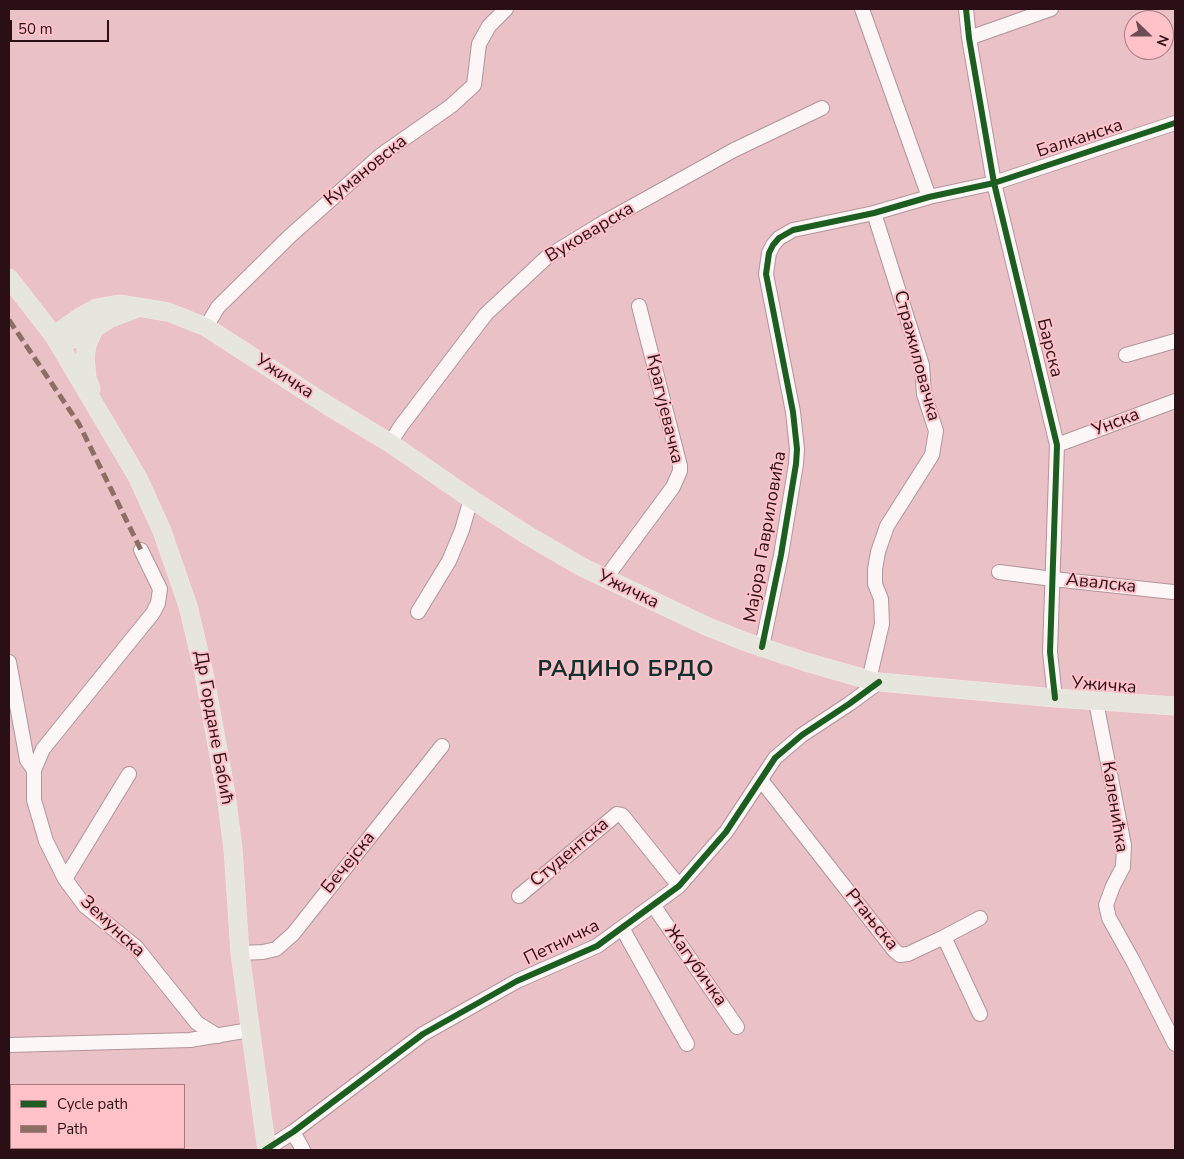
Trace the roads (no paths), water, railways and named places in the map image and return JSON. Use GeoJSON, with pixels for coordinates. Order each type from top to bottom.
{"type":"FeatureCollection","features":[{"type":"Feature","properties":{"kind":"main road"},"geometry":{"type":"LineString","coordinates":[[9,278],[54,336],[68,340],[79,338],[109,319],[142,307]]}},
{"type":"Feature","properties":{"kind":"main road","name":"Ужичка"},"geometry":{"type":"LineString","coordinates":[[54,336],[80,316],[97,308],[119,304],[168,312],[206,327],[390,443],[471,499],[547,547],[606,579],[697,622],[762,647],[874,681],[1096,702],[1175,706]]}},
{"type":"Feature","properties":{"kind":"main road"},"geometry":{"type":"LineString","coordinates":[[92,331],[85,358],[87,378],[97,408]]}},
{"type":"Feature","properties":{"kind":"main road","name":"Др Гордане Бабић"},"geometry":{"type":"LineString","coordinates":[[54,336],[138,478],[181,583],[194,628],[217,738],[226,794],[233,849],[240,954],[266,1150]]}},
{"type":"Feature","properties":{"kind":"street","name":"Кумановска"},"geometry":{"type":"LineString","coordinates":[[206,327],[218,307],[290,236],[381,155],[451,106],[474,86],[478,44],[489,26],[506,9]]}},
{"type":"Feature","properties":{"kind":"street"},"geometry":{"type":"LineString","coordinates":[[862,9],[928,197],[874,213]]}},
{"type":"Feature","properties":{"kind":"street","name":"Барска"},"geometry":{"type":"LineString","coordinates":[[966,9],[969,38],[994,183],[1057,445],[1050,652],[1055,698]]}},
{"type":"Feature","properties":{"kind":"street"},"geometry":{"type":"LineString","coordinates":[[969,38],[1051,9]]}},
{"type":"Feature","properties":{"kind":"street","name":"Вуковарска"},"geometry":{"type":"LineString","coordinates":[[390,443],[486,314],[546,257],[606,221],[734,150],[822,108]]}},
{"type":"Feature","properties":{"kind":"street","name":"Балканска"},"geometry":{"type":"LineString","coordinates":[[928,197],[994,183],[1175,123]]}},
{"type":"Feature","properties":{"kind":"street","name":"Мајора Гавриловића"},"geometry":{"type":"LineString","coordinates":[[762,647],[781,555],[797,449],[794,412],[766,274],[769,253],[778,238],[793,230],[874,213]]}},
{"type":"Feature","properties":{"kind":"street","name":"Стражиловачка"},"geometry":{"type":"LineString","coordinates":[[874,213],[922,365],[924,394],[936,431],[932,455],[887,526],[878,552],[875,584],[881,599],[882,624],[874,681]]}},
{"type":"Feature","properties":{"kind":"street","name":"Крагујевачка"},"geometry":{"type":"LineString","coordinates":[[606,579],[673,487],[680,470],[639,306]]}},
{"type":"Feature","properties":{"kind":"street"},"geometry":{"type":"LineString","coordinates":[[1126,355],[1175,341]]}},
{"type":"Feature","properties":{"kind":"street","name":"Унска"},"geometry":{"type":"LineString","coordinates":[[1057,445],[1175,400]]}},
{"type":"Feature","properties":{"kind":"street"},"geometry":{"type":"LineString","coordinates":[[418,612],[449,561],[462,530],[471,499]]}},
{"type":"Feature","properties":{"kind":"street","name":"Земунска"},"geometry":{"type":"LineString","coordinates":[[141,550],[160,589],[158,603],[153,613],[43,749],[34,770],[34,800],[46,841],[65,879],[85,906],[136,947],[197,1023],[218,1036]]}},
{"type":"Feature","properties":{"kind":"street","name":"Авалска"},"geometry":{"type":"LineString","coordinates":[[999,572],[1173,592]]}},
{"type":"Feature","properties":{"kind":"street","name":"Земунска"},"geometry":{"type":"LineString","coordinates":[[9,662],[27,760],[34,770]]}},
{"type":"Feature","properties":{"kind":"street","name":"Петничка"},"geometry":{"type":"LineString","coordinates":[[266,1150],[293,1132],[423,1034],[516,981],[598,946],[679,886],[726,832],[774,758],[795,741],[849,704],[874,681]]}},
{"type":"Feature","properties":{"kind":"street","name":"Каленићка"},"geometry":{"type":"LineString","coordinates":[[1096,702],[1124,845],[1123,867],[1106,905],[1109,918],[1134,961],[1175,1044]]}},
{"type":"Feature","properties":{"kind":"street","name":"Бечејска"},"geometry":{"type":"LineString","coordinates":[[240,954],[263,952],[276,948],[293,934],[442,746]]}},
{"type":"Feature","properties":{"kind":"street"},"geometry":{"type":"LineString","coordinates":[[65,879],[129,774]]}},
{"type":"Feature","properties":{"kind":"street","name":"Ртањска"},"geometry":{"type":"LineString","coordinates":[[761,780],[894,950],[900,955],[908,954],[980,918]]}},
{"type":"Feature","properties":{"kind":"street","name":"Студентска"},"geometry":{"type":"LineString","coordinates":[[519,896],[616,814],[622,815],[679,886]]}},
{"type":"Feature","properties":{"kind":"street","name":"Жагубичка"},"geometry":{"type":"LineString","coordinates":[[653,905],[737,1026]]}},
{"type":"Feature","properties":{"kind":"street"},"geometry":{"type":"LineString","coordinates":[[622,928],[687,1044]]}},
{"type":"Feature","properties":{"kind":"street"},"geometry":{"type":"LineString","coordinates":[[944,937],[980,1014]]}},
{"type":"Feature","properties":{"kind":"street"},"geometry":{"type":"LineString","coordinates":[[9,1045],[190,1040],[250,1030]]}},
{"type":"Feature","properties":{"kind":"street"},"geometry":{"type":"LineString","coordinates":[[293,1132],[303,1150]]}},
{"type":"Feature","properties":{"kind":"district","name":"РАДИНО БРДО"},"geometry":{"type":"Point","coordinates":[626,671]}}]}
